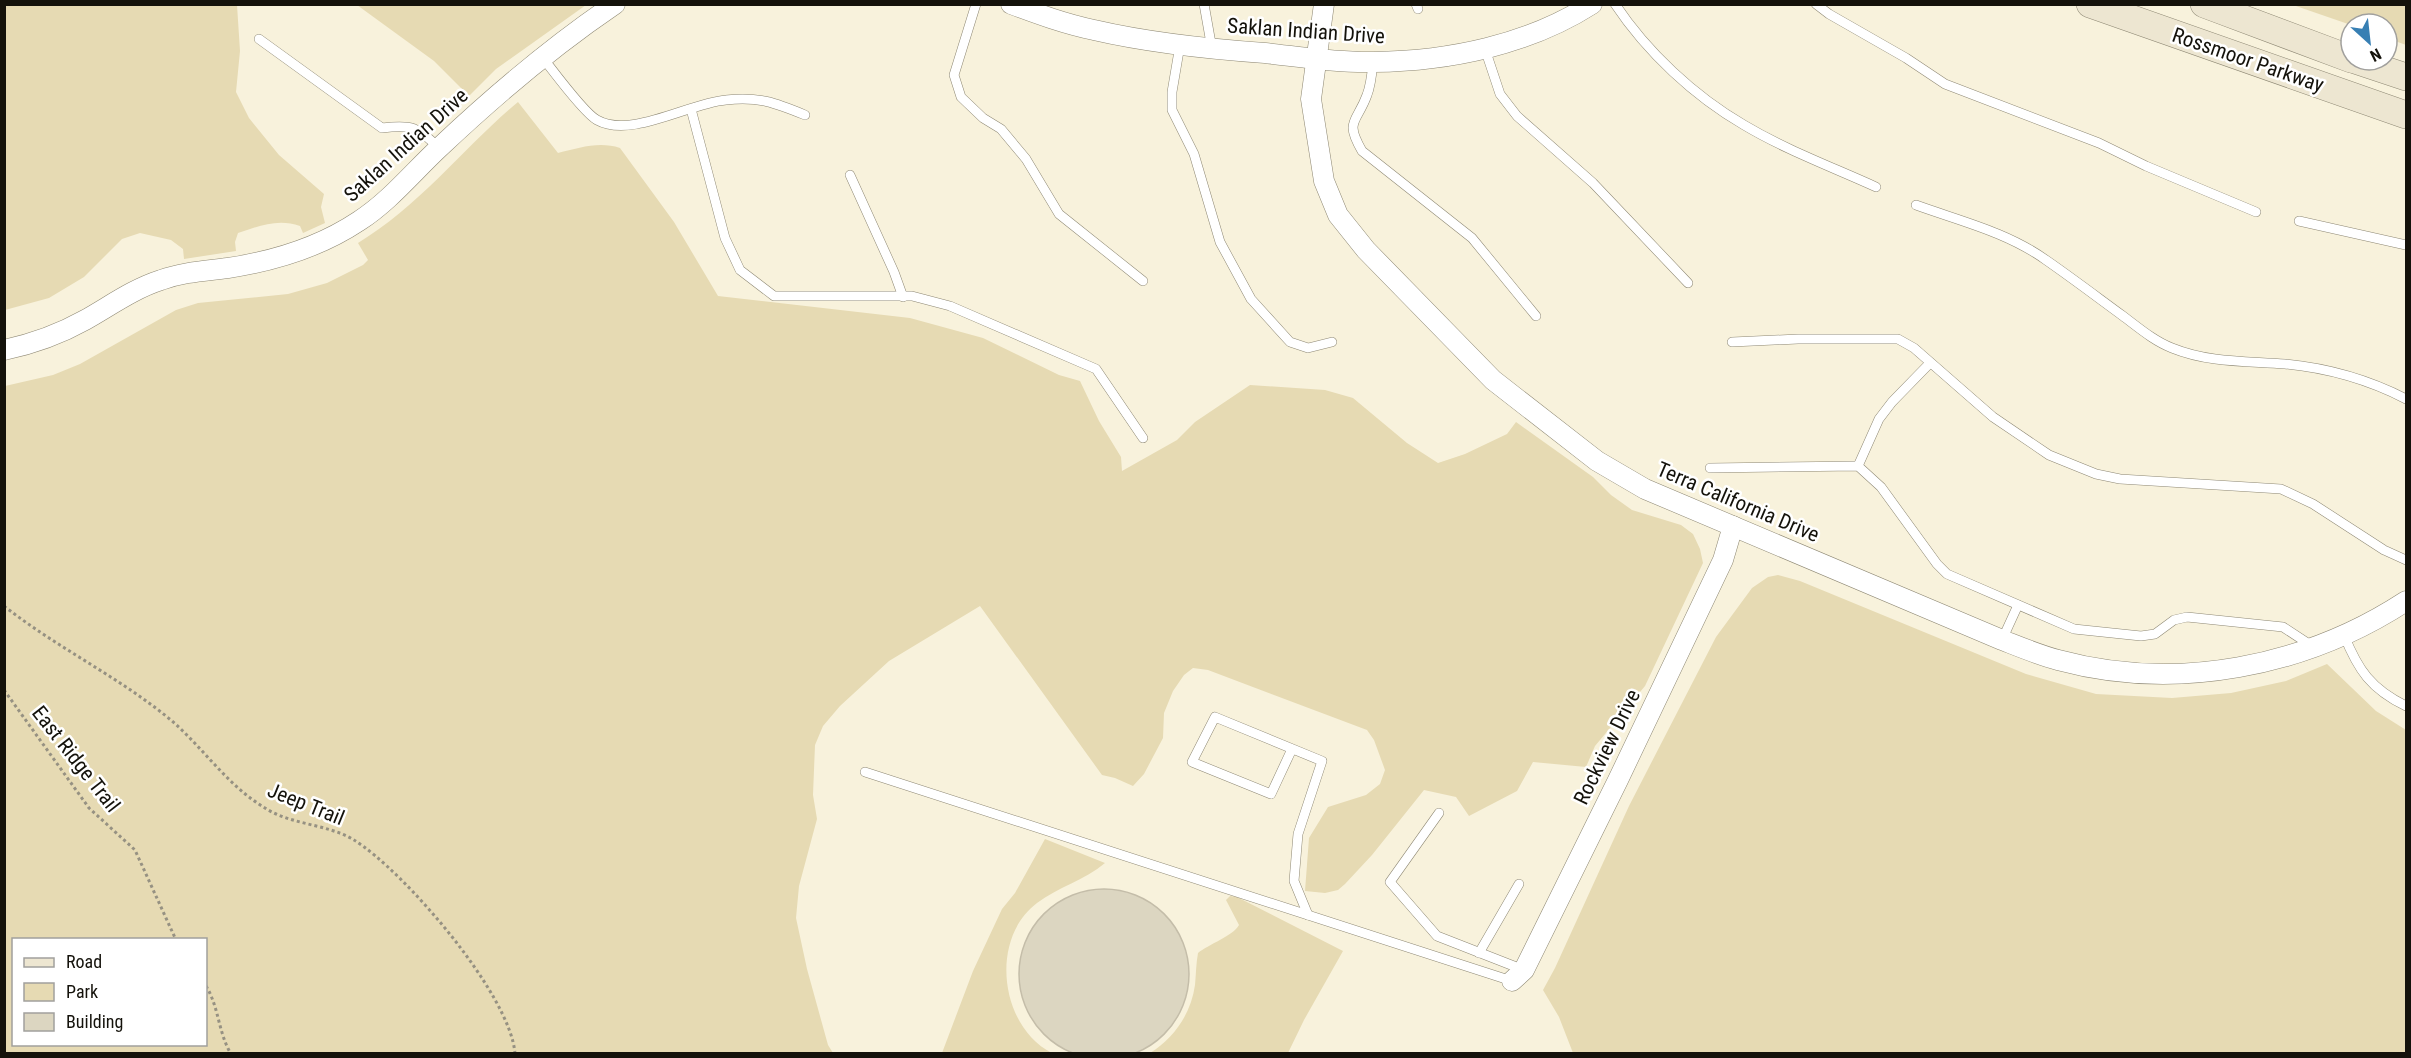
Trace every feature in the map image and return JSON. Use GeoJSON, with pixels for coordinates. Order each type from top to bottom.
{"type":"FeatureCollection","features":[{"type":"Feature","properties":{"kind":"street","name":"Saklan Indian Drive"},"geometry":{"type":"LineString","coordinates":[[4,350],[49,337],[84,321],[136,290],[160,280],[183,273],[284,256],[325,240],[359,221],[386,201],[439,148],[543,58],[615,4]]}},
{"type":"Feature","properties":{"kind":"street","name":"Saklan Indian Drive"},"geometry":{"type":"LineString","coordinates":[[1011,4],[1095,31],[1179,45],[1373,62],[1437,59],[1485,49],[1528,35],[1592,4]]}},
{"type":"Feature","properties":{"kind":"street","name":"Terra California Drive"},"geometry":{"type":"LineString","coordinates":[[1324,4],[1311,99],[1324,182],[1338,215],[1366,250],[1493,380],[1588,455],[1645,489],[2002,640],[2057,660],[2111,670],[2148,674],[2230,669],[2288,656],[2344,635],[2406,601]]}},
{"type":"Feature","properties":{"kind":"street","name":"Rossmoor Parkway"},"geometry":{"type":"LineString","coordinates":[[2090,4],[2406,116]]}},
{"type":"Feature","properties":{"kind":"street","name":"Rossmoor Parkway"},"geometry":{"type":"LineString","coordinates":[[2204,4],[2339,54]]}},
{"type":"Feature","properties":{"kind":"street","name":"Rossmoor Parkway"},"geometry":{"type":"LineString","coordinates":[[2391,72],[2406,77]]}},
{"type":"Feature","properties":{"kind":"street","name":"Rockview Drive"},"geometry":{"type":"LineString","coordinates":[[1518,976],[1618,780],[1723,560],[1733,526]]}},
{"type":"Feature","properties":{"kind":"lane"},"geometry":{"type":"LineString","coordinates":[[976,4],[954,75],[961,97],[983,118],[1001,129],[1026,159],[1059,214],[1143,281]]}},
{"type":"Feature","properties":{"kind":"lane"},"geometry":{"type":"LineString","coordinates":[[1204,4],[1212,49]]}},
{"type":"Feature","properties":{"kind":"lane"},"geometry":{"type":"LineString","coordinates":[[1615,4],[1632,30],[1682,79],[1742,124],[1876,187]]}},
{"type":"Feature","properties":{"kind":"lane"},"geometry":{"type":"LineString","coordinates":[[1816,4],[1945,84],[2099,143],[2146,166],[2256,212]]}},
{"type":"Feature","properties":{"kind":"lane"},"geometry":{"type":"LineString","coordinates":[[260,39],[382,128],[403,126],[419,129],[439,148]]}},
{"type":"Feature","properties":{"kind":"lane"},"geometry":{"type":"LineString","coordinates":[[1179,45],[1172,92],[1172,110],[1194,154],[1220,242],[1251,299],[1290,342],[1308,348],[1332,342]]}},
{"type":"Feature","properties":{"kind":"lane"},"geometry":{"type":"LineString","coordinates":[[1485,49],[1500,94],[1517,116],[1593,183],[1688,283]]}},
{"type":"Feature","properties":{"kind":"lane"},"geometry":{"type":"LineString","coordinates":[[543,58],[597,120],[621,127],[723,100],[752,98],[770,100],[805,115]]}},
{"type":"Feature","properties":{"kind":"lane"},"geometry":{"type":"LineString","coordinates":[[1373,62],[1368,92],[1353,124],[1352,133],[1362,151],[1472,238],[1536,316]]}},
{"type":"Feature","properties":{"kind":"lane"},"geometry":{"type":"LineString","coordinates":[[691,109],[725,238],[740,270],[774,296],[912,297],[950,306],[1096,369],[1143,438]]}},
{"type":"Feature","properties":{"kind":"lane"},"geometry":{"type":"LineString","coordinates":[[850,176],[903,297]]}},
{"type":"Feature","properties":{"kind":"lane"},"geometry":{"type":"LineString","coordinates":[[1916,205],[2007,236],[2044,258],[2150,336],[2170,348],[2193,356],[2226,361],[2287,364],[2326,370],[2384,387],[2406,399]]}},
{"type":"Feature","properties":{"kind":"lane"},"geometry":{"type":"LineString","coordinates":[[2299,221],[2406,245]]}},
{"type":"Feature","properties":{"kind":"lane"},"geometry":{"type":"LineString","coordinates":[[1732,342],[1798,339],[1898,339],[1914,348],[1984,410],[2025,439],[2049,454],[2088,471],[2120,479],[2281,489],[2313,504],[2384,550],[2406,560]]}},
{"type":"Feature","properties":{"kind":"lane"},"geometry":{"type":"LineString","coordinates":[[1858,466],[1880,419],[1892,402],[1930,363]]}},
{"type":"Feature","properties":{"kind":"lane"},"geometry":{"type":"LineString","coordinates":[[1710,468],[1858,466],[1881,487],[1937,564],[1947,574],[1965,584],[2074,630],[2141,636],[2155,633],[2174,620],[2187,617],[2283,627],[2312,646]]}},
{"type":"Feature","properties":{"kind":"lane"},"geometry":{"type":"LineString","coordinates":[[2002,640],[2018,605]]}},
{"type":"Feature","properties":{"kind":"lane"},"geometry":{"type":"LineString","coordinates":[[2344,635],[2355,663],[2373,684],[2406,706]]}},
{"type":"Feature","properties":{"kind":"lane"},"geometry":{"type":"LineString","coordinates":[[1292,749],[1271,794],[1192,762],[1215,717],[1322,761],[1298,834],[1294,880],[1308,915]]}},
{"type":"Feature","properties":{"kind":"lane"},"geometry":{"type":"LineString","coordinates":[[866,772],[1308,915],[1518,976]]}},
{"type":"Feature","properties":{"kind":"lane"},"geometry":{"type":"LineString","coordinates":[[1439,813],[1390,882],[1437,936],[1479,953],[1518,976]]}},
{"type":"Feature","properties":{"kind":"lane"},"geometry":{"type":"LineString","coordinates":[[1479,953],[1519,884]]}},
{"type":"Feature","properties":{"kind":"path","name":"Jeep Trail"},"geometry":{"type":"LineString","coordinates":[[4,606],[74,656],[144,698],[176,724],[233,784],[266,809],[353,839],[396,873],[436,918],[489,990],[500,1007],[515,1053]]}},
{"type":"Feature","properties":{"kind":"path","name":"East Ridge Trail"},"geometry":{"type":"LineString","coordinates":[[4,690],[89,808],[135,850],[176,938]]}},
{"type":"Feature","properties":{"kind":"path"},"geometry":{"type":"LineString","coordinates":[[207,988],[212,996],[224,1042],[231,1053]]}},
{"type":"Feature","properties":{"kind":"green space"},"geometry":{"type":"Polygon","coordinates":[[[5,4],[237,5],[240,51],[236,92],[249,118],[279,155],[324,194],[321,207],[325,223],[303,233],[300,226],[292,224],[276,223],[261,226],[238,233],[235,242],[236,251],[184,259],[183,249],[171,240],[140,233],[122,239],[84,277],[49,298],[5,310],[5,4]]]}},
{"type":"Feature","properties":{"kind":"green space"},"geometry":{"type":"Polygon","coordinates":[[[357,5],[586,5],[496,69],[469,96],[434,61],[357,5]]]}},
{"type":"Feature","properties":{"kind":"green space"},"geometry":{"type":"Polygon","coordinates":[[[2293,5],[2406,5],[2406,45],[2399,42],[2399,12],[2339,12],[2339,21],[2293,5]]]}},
{"type":"Feature","properties":{"kind":"green space"},"geometry":{"type":"Polygon","coordinates":[[[518,102],[558,153],[597,145],[620,148],[674,222],[718,296],[910,318],[983,338],[1059,375],[1080,381],[1099,421],[1121,457],[1122,471],[1177,440],[1195,422],[1250,385],[1325,390],[1353,398],[1407,443],[1438,463],[1465,454],[1507,434],[1516,422],[1593,477],[1611,495],[1632,510],[1681,525],[1693,534],[1703,563],[1645,686],[1595,746],[1586,767],[1533,762],[1517,791],[1469,816],[1456,797],[1424,790],[1372,855],[1345,884],[1338,890],[1325,893],[1305,891],[1309,838],[1328,807],[1366,795],[1380,784],[1385,770],[1374,740],[1367,730],[1208,670],[1193,668],[1184,675],[1173,691],[1164,713],[1163,738],[1144,774],[1133,786],[1102,775],[980,606],[889,661],[840,706],[823,726],[815,745],[813,795],[817,819],[799,886],[796,918],[807,969],[828,1045],[833,1053],[5,1053],[5,386],[53,375],[80,364],[176,310],[198,303],[288,294],[327,283],[363,265],[368,260],[358,243],[402,212],[518,102]]]}},
{"type":"Feature","properties":{"kind":"green space"},"geometry":{"type":"Polygon","coordinates":[[[1778,575],[1800,581],[2026,674],[2096,694],[2172,698],[2231,693],[2286,681],[2327,664],[2376,711],[2406,730],[2406,1053],[1573,1053],[1559,1017],[1543,990],[1629,806],[1716,637],[1752,588],[1768,577],[1778,575]]]}},
{"type":"Feature","properties":{"kind":"green space"},"geometry":{"type":"Polygon","coordinates":[[[1045,839],[1105,863],[1037,903],[1022,919],[1012,938],[1007,959],[1007,982],[1012,1004],[1021,1024],[1034,1041],[1052,1053],[942,1053],[973,971],[1002,909],[1015,893],[1045,839]]]}},
{"type":"Feature","properties":{"kind":"green space"},"geometry":{"type":"Polygon","coordinates":[[[1230,896],[1237,897],[1343,951],[1288,1053],[1150,1053],[1174,1033],[1190,1006],[1195,985],[1198,953],[1232,933],[1239,925],[1226,900],[1230,896]]]}},
{"type":"Feature","properties":{"kind":"building"},"geometry":{"type":"Polygon","coordinates":[[[1104,889],[1137,896],[1151,903],[1164,914],[1175,927],[1182,941],[1189,974],[1182,1007],[1175,1021],[1164,1034],[1151,1045],[1137,1052],[1104,1059],[1071,1052],[1057,1045],[1044,1034],[1033,1021],[1026,1007],[1019,974],[1026,941],[1033,927],[1044,914],[1057,903],[1071,896],[1104,889]]]}}]}
